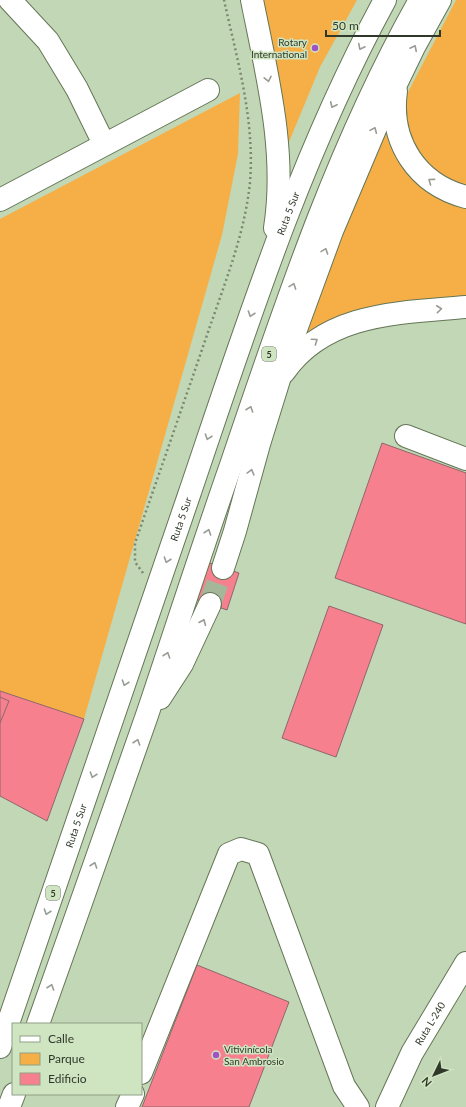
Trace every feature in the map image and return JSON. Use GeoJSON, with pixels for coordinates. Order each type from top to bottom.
{"type":"FeatureCollection","features":[{"type":"Feature","properties":{"kind":"main road"},"geometry":{"type":"LineString","coordinates":[[10,0],[48,41],[77,89],[104,144]]}},
{"type":"Feature","properties":{"kind":"main road"},"geometry":{"type":"LineString","coordinates":[[252,0],[276,123],[278,164],[275,225],[269,264]]}},
{"type":"Feature","properties":{"kind":"main road","name":"Ruta 5 Sur"},"geometry":{"type":"LineString","coordinates":[[0,1047],[269,264],[320,134],[349,70],[386,0]]}},
{"type":"Feature","properties":{"kind":"main road","name":"5"},"geometry":{"type":"LineString","coordinates":[[38,1023],[146,718],[265,366],[308,245],[363,113],[420,0]]}},
{"type":"Feature","properties":{"kind":"main road"},"geometry":{"type":"LineString","coordinates":[[223,568],[236,531],[259,444],[294,331],[343,202],[397,83],[440,0]]}},
{"type":"Feature","properties":{"kind":"main road"},"geometry":{"type":"LineString","coordinates":[[397,83],[396,119],[403,145],[410,159],[432,182],[453,193],[466,197]]}},
{"type":"Feature","properties":{"kind":"main road"},"geometry":{"type":"LineString","coordinates":[[0,200],[208,90]]}},
{"type":"Feature","properties":{"kind":"main road"},"geometry":{"type":"LineString","coordinates":[[279,380],[291,363],[309,345],[325,334],[345,324],[391,314],[466,307]]}},
{"type":"Feature","properties":{"kind":"main road"},"geometry":{"type":"LineString","coordinates":[[406,436],[466,459]]}},
{"type":"Feature","properties":{"kind":"main road"},"geometry":{"type":"LineString","coordinates":[[146,718],[182,664],[210,604]]}},
{"type":"Feature","properties":{"kind":"main road"},"geometry":{"type":"LineString","coordinates":[[142,1071],[229,854],[242,849],[258,854],[344,1086],[358,1107]]}},
{"type":"Feature","properties":{"kind":"main road","name":"Ruta L-240"},"geometry":{"type":"LineString","coordinates":[[387,1107],[423,1034],[466,963]]}},
{"type":"Feature","properties":{"kind":"main road"},"geometry":{"type":"LineString","coordinates":[[9,1107],[14,1095]]}},
{"type":"Feature","properties":{"kind":"main road"},"geometry":{"type":"LineString","coordinates":[[127,1107],[133,1095]]}},
{"type":"Feature","properties":{"kind":"path"},"geometry":{"type":"LineString","coordinates":[[159,582],[141,572],[135,562],[135,544],[242,231],[250,180],[246,100],[224,0]]}},
{"type":"Feature","properties":{"kind":"green space"},"geometry":{"type":"Polygon","coordinates":[[[262,0],[357,0],[320,67],[284,154],[285,110],[262,0]]]}},
{"type":"Feature","properties":{"kind":"green space"},"geometry":{"type":"Polygon","coordinates":[[[456,0],[466,0],[466,299],[297,346],[356,192],[456,0]]]}},
{"type":"Feature","properties":{"kind":"green space"},"geometry":{"type":"Polygon","coordinates":[[[240,93],[238,154],[222,235],[84,719],[0,691],[0,219],[240,93]]]}},
{"type":"Feature","properties":{"kind":"building"},"geometry":{"type":"Polygon","coordinates":[[[382,443],[466,473],[466,624],[335,578],[382,443]]]}},
{"type":"Feature","properties":{"kind":"building"},"geometry":{"type":"Polygon","coordinates":[[[207,562],[239,573],[227,610],[195,599],[207,562]]]}},
{"type":"Feature","properties":{"kind":"building"},"geometry":{"type":"Polygon","coordinates":[[[329,606],[383,625],[336,757],[282,738],[329,606]]]}},
{"type":"Feature","properties":{"kind":"building"},"geometry":{"type":"Polygon","coordinates":[[[0,691],[84,719],[47,821],[0,796],[0,691]]]}},
{"type":"Feature","properties":{"kind":"building"},"geometry":{"type":"Polygon","coordinates":[[[0,697],[9,701],[0,723],[0,697]]]}},
{"type":"Feature","properties":{"kind":"building","name":"Vitivinícola San Ambrosio"},"geometry":{"type":"Polygon","coordinates":[[[197,965],[289,1002],[249,1107],[142,1107],[197,965]]]}},
{"type":"Feature","properties":{"kind":"tunnel"},"geometry":{"type":"LineString","coordinates":[[210,604],[223,568]]}},
{"type":"Feature","properties":{"kind":"place","name":"Rotary International"},"geometry":{"type":"Point","coordinates":[315,48]}},
{"type":"Feature","properties":{"kind":"place","name":"Vitivinícola San Ambrosio"},"geometry":{"type":"Point","coordinates":[216,1055]}}]}
